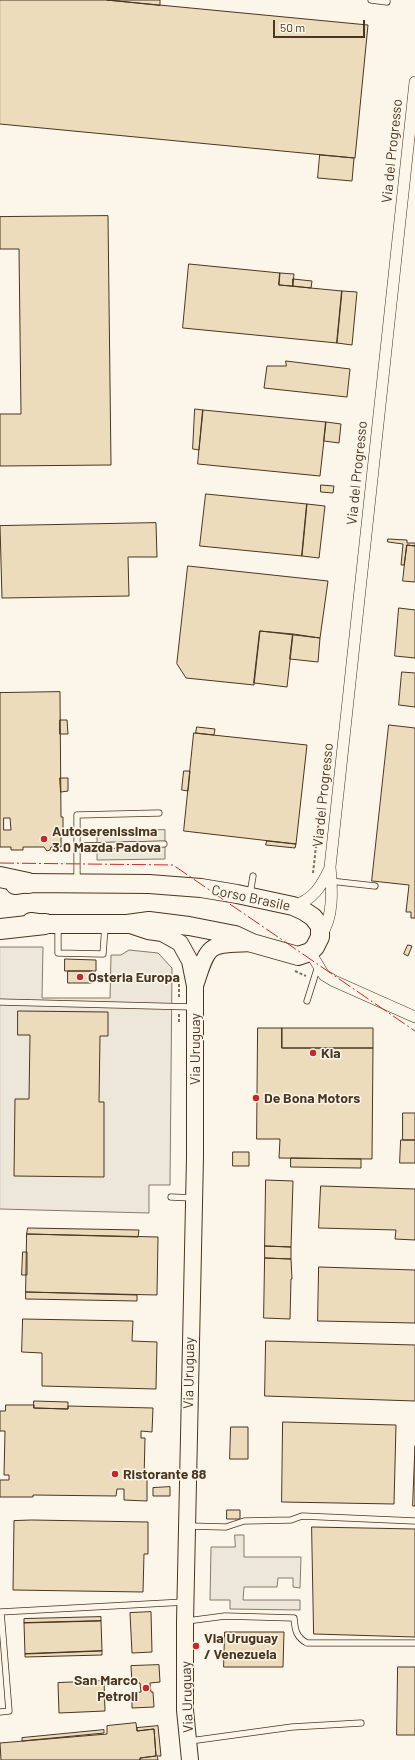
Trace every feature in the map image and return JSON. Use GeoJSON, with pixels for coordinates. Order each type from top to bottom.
{"type":"FeatureCollection","features":[{"type":"Feature","properties":{"kind":"highway"},"geometry":{"type":"LineString","coordinates":[[0,876],[28,883]]}},
{"type":"Feature","properties":{"kind":"highway"},"geometry":{"type":"LineString","coordinates":[[0,929],[51,924]]}},
{"type":"Feature","properties":{"kind":"main road","name":"Corso Brasile"},"geometry":{"type":"LineString","coordinates":[[0,887],[28,883],[149,884],[201,888],[292,906],[313,917],[320,926],[320,937]]}},
{"type":"Feature","properties":{"kind":"main road"},"geometry":{"type":"LineString","coordinates":[[0,921],[20,920],[51,924],[127,924],[149,921],[189,926],[236,935],[252,944],[314,959],[315,947],[320,937]]}},
{"type":"Feature","properties":{"kind":"street","name":"Via del Progresso"},"geometry":{"type":"LineString","coordinates":[[320,937],[327,926],[331,896],[328,880],[415,82]]}},
{"type":"Feature","properties":{"kind":"street"},"geometry":{"type":"LineString","coordinates":[[292,906],[312,896],[328,880]]}},
{"type":"Feature","properties":{"kind":"street","name":"Via Uruguay"},"geometry":{"type":"LineString","coordinates":[[127,924],[148,931],[162,933],[180,943],[190,961],[195,986]]}},
{"type":"Feature","properties":{"kind":"street","name":"Via Uruguay"},"geometry":{"type":"LineString","coordinates":[[190,1760],[185,1710],[185,1602],[194,1198],[187,1007],[207,952],[215,946],[225,944],[252,944]]}},
{"type":"Feature","properties":{"kind":"street"},"geometry":{"type":"LineString","coordinates":[[314,959],[324,975],[334,981],[415,1017]]}},
{"type":"Feature","properties":{"kind":"lane"},"geometry":{"type":"LineString","coordinates":[[371,0],[387,2],[387,0]]}},
{"type":"Feature","properties":{"kind":"lane"},"geometry":{"type":"LineString","coordinates":[[77,884],[77,815],[159,813]]}},
{"type":"Feature","properties":{"kind":"lane"},"geometry":{"type":"LineString","coordinates":[[77,846],[164,844]]}},
{"type":"Feature","properties":{"kind":"lane"},"geometry":{"type":"LineString","coordinates":[[249,897],[253,876]]}},
{"type":"Feature","properties":{"kind":"lane"},"geometry":{"type":"LineString","coordinates":[[328,880],[374,886]]}},
{"type":"Feature","properties":{"kind":"lane"},"geometry":{"type":"LineString","coordinates":[[51,924],[58,953],[103,954],[105,924]]}},
{"type":"Feature","properties":{"kind":"lane"},"geometry":{"type":"LineString","coordinates":[[307,1001],[314,959]]}},
{"type":"Feature","properties":{"kind":"lane"},"geometry":{"type":"LineString","coordinates":[[0,1002],[187,1007]]}},
{"type":"Feature","properties":{"kind":"lane"},"geometry":{"type":"LineString","coordinates":[[171,1197],[194,1198]]}},
{"type":"Feature","properties":{"kind":"lane"},"geometry":{"type":"LineString","coordinates":[[186,1526],[226,1527],[244,1521],[291,1520],[302,1516],[415,1521]]}},
{"type":"Feature","properties":{"kind":"lane"},"geometry":{"type":"LineString","coordinates":[[0,1712],[9,1711],[1,1612],[185,1602]]}},
{"type":"Feature","properties":{"kind":"lane"},"geometry":{"type":"LineString","coordinates":[[185,1622],[224,1616],[294,1618],[295,1632],[300,1639],[307,1643],[415,1643]]}},
{"type":"Feature","properties":{"kind":"lane"},"geometry":{"type":"LineString","coordinates":[[188,1741],[292,1727],[361,1723]]}},
{"type":"Feature","properties":{"kind":"path"},"geometry":{"type":"LineString","coordinates":[[313,880],[320,811]]}},
{"type":"Feature","properties":{"kind":"path"},"geometry":{"type":"LineString","coordinates":[[179,977],[187,1007],[179,1022]]}},
{"type":"Feature","properties":{"kind":"shaded area"},"geometry":{"type":"Polygon","coordinates":[[[165,830],[165,859],[97,860],[97,831],[165,830]]]}},
{"type":"Feature","properties":{"kind":"shaded area"},"geometry":{"type":"Polygon","coordinates":[[[0,947],[43,947],[42,998],[110,998],[111,955],[121,955],[129,950],[158,953],[172,968],[170,1185],[149,1185],[149,1213],[0,1209],[0,947]]]}},
{"type":"Feature","properties":{"kind":"shaded area"},"geometry":{"type":"Polygon","coordinates":[[[235,1535],[244,1535],[244,1557],[301,1557],[300,1588],[293,1587],[293,1578],[278,1578],[277,1587],[244,1587],[243,1600],[300,1600],[300,1610],[230,1609],[230,1600],[210,1600],[211,1547],[235,1547],[235,1535]]]}},
{"type":"Feature","properties":{"kind":"building"},"geometry":{"type":"Polygon","coordinates":[[[0,0],[107,0],[368,25],[355,158],[0,124],[0,0]]]}},
{"type":"Feature","properties":{"kind":"building"},"geometry":{"type":"Polygon","coordinates":[[[107,0],[160,0],[160,5],[107,0]]]}},
{"type":"Feature","properties":{"kind":"building"},"geometry":{"type":"Polygon","coordinates":[[[320,155],[354,158],[352,181],[318,178],[320,155]]]}},
{"type":"Feature","properties":{"kind":"building"},"geometry":{"type":"Polygon","coordinates":[[[108,216],[111,465],[0,466],[0,414],[21,414],[19,249],[0,249],[0,217],[108,216]]]}},
{"type":"Feature","properties":{"kind":"building"},"geometry":{"type":"Polygon","coordinates":[[[189,264],[280,273],[279,285],[342,291],[337,343],[183,328],[189,264]]]}},
{"type":"Feature","properties":{"kind":"building"},"geometry":{"type":"Polygon","coordinates":[[[280,273],[294,274],[293,286],[279,285],[280,273]]]}},
{"type":"Feature","properties":{"kind":"building"},"geometry":{"type":"Polygon","coordinates":[[[293,279],[312,281],[311,288],[293,286],[293,279]]]}},
{"type":"Feature","properties":{"kind":"building"},"geometry":{"type":"Polygon","coordinates":[[[342,291],[357,292],[352,345],[337,343],[342,291]]]}},
{"type":"Feature","properties":{"kind":"building"},"geometry":{"type":"Polygon","coordinates":[[[286,361],[350,369],[347,397],[264,388],[267,366],[286,366],[286,361]]]}},
{"type":"Feature","properties":{"kind":"building"},"geometry":{"type":"Polygon","coordinates":[[[195,409],[203,410],[199,450],[193,449],[195,409]]]}},
{"type":"Feature","properties":{"kind":"building"},"geometry":{"type":"Polygon","coordinates":[[[203,410],[326,422],[320,476],[198,464],[203,410]]]}},
{"type":"Feature","properties":{"kind":"building"},"geometry":{"type":"Polygon","coordinates":[[[326,422],[341,424],[339,443],[324,441],[326,422]]]}},
{"type":"Feature","properties":{"kind":"building"},"geometry":{"type":"Polygon","coordinates":[[[321,485],[334,486],[333,493],[321,492],[321,485]]]}},
{"type":"Feature","properties":{"kind":"building"},"geometry":{"type":"Polygon","coordinates":[[[206,494],[307,504],[302,556],[200,546],[206,494]]]}},
{"type":"Feature","properties":{"kind":"building"},"geometry":{"type":"Polygon","coordinates":[[[307,504],[325,506],[319,558],[302,556],[307,504]]]}},
{"type":"Feature","properties":{"kind":"building"},"geometry":{"type":"Polygon","coordinates":[[[156,523],[157,557],[128,557],[129,596],[2,598],[0,526],[156,523]]]}},
{"type":"Feature","properties":{"kind":"building"},"geometry":{"type":"Polygon","coordinates":[[[388,539],[407,540],[407,543],[415,543],[415,546],[407,545],[404,565],[401,565],[403,544],[388,542],[388,539]]]}},
{"type":"Feature","properties":{"kind":"building"},"geometry":{"type":"Polygon","coordinates":[[[407,545],[415,546],[415,582],[403,581],[407,545]]]}},
{"type":"Feature","properties":{"kind":"building"},"geometry":{"type":"Polygon","coordinates":[[[188,566],[328,581],[320,638],[260,631],[254,685],[186,678],[177,664],[188,566]]]}},
{"type":"Feature","properties":{"kind":"building"},"geometry":{"type":"Polygon","coordinates":[[[399,608],[415,610],[415,658],[395,656],[399,608]]]}},
{"type":"Feature","properties":{"kind":"building"},"geometry":{"type":"Polygon","coordinates":[[[260,631],[293,634],[287,687],[254,683],[260,631]]]}},
{"type":"Feature","properties":{"kind":"building"},"geometry":{"type":"Polygon","coordinates":[[[293,634],[320,638],[318,662],[290,659],[293,634]]]}},
{"type":"Feature","properties":{"kind":"building"},"geometry":{"type":"Polygon","coordinates":[[[402,672],[415,673],[415,707],[399,705],[402,672]]]}},
{"type":"Feature","properties":{"kind":"building"},"geometry":{"type":"Polygon","coordinates":[[[60,692],[61,817],[63,817],[61,847],[51,847],[50,850],[47,851],[44,847],[23,847],[23,850],[11,850],[11,847],[0,847],[0,693],[60,692]],[[4,818],[4,830],[11,830],[10,818],[4,818]]]}},
{"type":"Feature","properties":{"kind":"building"},"geometry":{"type":"Polygon","coordinates":[[[60,720],[67,720],[68,734],[60,734],[60,720]]]}},
{"type":"Feature","properties":{"kind":"building"},"geometry":{"type":"Polygon","coordinates":[[[389,725],[415,728],[415,918],[411,918],[411,912],[406,912],[409,885],[372,881],[389,725]]]}},
{"type":"Feature","properties":{"kind":"building"},"geometry":{"type":"Polygon","coordinates":[[[197,727],[215,729],[214,735],[196,733],[197,727]]]}},
{"type":"Feature","properties":{"kind":"building"},"geometry":{"type":"Polygon","coordinates":[[[194,733],[307,745],[296,844],[184,831],[194,733]]]}},
{"type":"Feature","properties":{"kind":"building"},"geometry":{"type":"Polygon","coordinates":[[[184,771],[190,771],[188,791],[182,790],[184,771]]]}},
{"type":"Feature","properties":{"kind":"building"},"geometry":{"type":"Polygon","coordinates":[[[60,778],[68,778],[68,791],[61,792],[60,778]]]}},
{"type":"Feature","properties":{"kind":"building"},"geometry":{"type":"Polygon","coordinates":[[[267,841],[296,844],[295,848],[266,845],[267,841]]]}},
{"type":"Feature","properties":{"kind":"building"},"geometry":{"type":"Polygon","coordinates":[[[408,945],[412,946],[408,956],[404,954],[408,945]]]}},
{"type":"Feature","properties":{"kind":"building"},"geometry":{"type":"Polygon","coordinates":[[[65,959],[96,960],[96,971],[65,971],[65,959]]]}},
{"type":"Feature","properties":{"kind":"building","name":"Osteria Europa"},"geometry":{"type":"Polygon","coordinates":[[[68,971],[92,971],[92,983],[68,983],[68,971]]]}},
{"type":"Feature","properties":{"kind":"building"},"geometry":{"type":"Polygon","coordinates":[[[18,1011],[108,1012],[108,1036],[100,1036],[99,1102],[104,1102],[104,1177],[14,1176],[15,1099],[29,1099],[30,1035],[18,1035],[18,1011]]]}},
{"type":"Feature","properties":{"kind":"building"},"geometry":{"type":"Polygon","coordinates":[[[258,1028],[282,1028],[282,1048],[373,1048],[372,1159],[279,1158],[280,1139],[257,1139],[258,1028]]]}},
{"type":"Feature","properties":{"kind":"building"},"geometry":{"type":"Polygon","coordinates":[[[282,1028],[373,1028],[373,1048],[282,1048],[282,1028]]]}},
{"type":"Feature","properties":{"kind":"building"},"geometry":{"type":"Polygon","coordinates":[[[403,1113],[415,1113],[415,1140],[403,1140],[403,1113]]]}},
{"type":"Feature","properties":{"kind":"building"},"geometry":{"type":"Polygon","coordinates":[[[401,1140],[415,1140],[415,1163],[400,1163],[401,1140]]]}},
{"type":"Feature","properties":{"kind":"building"},"geometry":{"type":"Polygon","coordinates":[[[233,1152],[249,1152],[249,1166],[233,1166],[233,1152]]]}},
{"type":"Feature","properties":{"kind":"building"},"geometry":{"type":"Polygon","coordinates":[[[291,1158],[361,1159],[361,1168],[291,1167],[291,1158]]]}},
{"type":"Feature","properties":{"kind":"building"},"geometry":{"type":"Polygon","coordinates":[[[266,1180],[293,1181],[291,1247],[265,1246],[266,1180]]]}},
{"type":"Feature","properties":{"kind":"building"},"geometry":{"type":"Polygon","coordinates":[[[321,1186],[415,1189],[415,1240],[395,1239],[396,1230],[319,1228],[321,1186]]]}},
{"type":"Feature","properties":{"kind":"building"},"geometry":{"type":"Polygon","coordinates":[[[28,1228],[139,1230],[138,1237],[27,1234],[28,1228]]]}},
{"type":"Feature","properties":{"kind":"building"},"geometry":{"type":"Polygon","coordinates":[[[27,1234],[158,1237],[157,1295],[26,1292],[27,1234]]]}},
{"type":"Feature","properties":{"kind":"building"},"geometry":{"type":"Polygon","coordinates":[[[265,1246],[291,1247],[291,1259],[265,1258],[265,1246]]]}},
{"type":"Feature","properties":{"kind":"building"},"geometry":{"type":"Polygon","coordinates":[[[23,1252],[27,1252],[27,1275],[22,1275],[23,1252]]]}},
{"type":"Feature","properties":{"kind":"building"},"geometry":{"type":"Polygon","coordinates":[[[265,1258],[291,1259],[292,1279],[290,1319],[264,1318],[265,1258]]]}},
{"type":"Feature","properties":{"kind":"building"},"geometry":{"type":"Polygon","coordinates":[[[319,1267],[415,1270],[415,1323],[318,1321],[319,1267]]]}},
{"type":"Feature","properties":{"kind":"building"},"geometry":{"type":"Polygon","coordinates":[[[26,1292],[137,1295],[137,1301],[26,1299],[26,1292]]]}},
{"type":"Feature","properties":{"kind":"building"},"geometry":{"type":"Polygon","coordinates":[[[23,1319],[133,1321],[132,1341],[157,1342],[156,1389],[42,1386],[42,1353],[22,1352],[23,1319]]]}},
{"type":"Feature","properties":{"kind":"building"},"geometry":{"type":"Polygon","coordinates":[[[266,1341],[415,1345],[415,1401],[265,1396],[266,1341]]]}},
{"type":"Feature","properties":{"kind":"building"},"geometry":{"type":"Polygon","coordinates":[[[34,1401],[68,1402],[68,1409],[34,1408],[34,1401]]]}},
{"type":"Feature","properties":{"kind":"building"},"geometry":{"type":"Polygon","coordinates":[[[6,1405],[34,1405],[34,1408],[68,1409],[68,1406],[153,1408],[152,1432],[141,1431],[141,1438],[145,1438],[144,1479],[147,1479],[147,1501],[124,1500],[124,1489],[117,1489],[116,1496],[33,1495],[33,1497],[0,1497],[0,1480],[9,1480],[9,1475],[4,1475],[5,1431],[0,1431],[0,1411],[5,1411],[6,1405]]]}},
{"type":"Feature","properties":{"kind":"building"},"geometry":{"type":"Polygon","coordinates":[[[283,1422],[396,1425],[394,1504],[282,1502],[283,1422]]]}},
{"type":"Feature","properties":{"kind":"building"},"geometry":{"type":"Polygon","coordinates":[[[231,1427],[248,1427],[248,1459],[230,1459],[231,1427]]]}},
{"type":"Feature","properties":{"kind":"building"},"geometry":{"type":"Polygon","coordinates":[[[415,1446],[415,1506],[413,1506],[415,1446]]]}},
{"type":"Feature","properties":{"kind":"building"},"geometry":{"type":"Polygon","coordinates":[[[170,1487],[170,1496],[153,1496],[153,1488],[170,1487]]]}},
{"type":"Feature","properties":{"kind":"building"},"geometry":{"type":"Polygon","coordinates":[[[227,1510],[240,1510],[240,1519],[227,1519],[227,1510]]]}},
{"type":"Feature","properties":{"kind":"building"},"geometry":{"type":"Polygon","coordinates":[[[14,1521],[148,1522],[148,1554],[144,1554],[143,1592],[13,1590],[14,1521]]]}},
{"type":"Feature","properties":{"kind":"building"},"geometry":{"type":"Polygon","coordinates":[[[312,1527],[415,1529],[415,1637],[314,1634],[312,1527]]]}},
{"type":"Feature","properties":{"kind":"building"},"geometry":{"type":"Polygon","coordinates":[[[151,1612],[152,1652],[132,1653],[130,1613],[151,1612]]]}},
{"type":"Feature","properties":{"kind":"building"},"geometry":{"type":"Polygon","coordinates":[[[101,1617],[101,1621],[24,1623],[24,1619],[101,1617]]]}},
{"type":"Feature","properties":{"kind":"building"},"geometry":{"type":"Polygon","coordinates":[[[101,1621],[102,1651],[25,1654],[24,1623],[101,1621]]]}},
{"type":"Feature","properties":{"kind":"building"},"geometry":{"type":"Polygon","coordinates":[[[225,1632],[284,1632],[283,1667],[224,1667],[225,1632]]]}},
{"type":"Feature","properties":{"kind":"building"},"geometry":{"type":"Polygon","coordinates":[[[102,1651],[102,1655],[25,1657],[25,1654],[102,1651]]]}},
{"type":"Feature","properties":{"kind":"building"},"geometry":{"type":"Polygon","coordinates":[[[159,1665],[160,1682],[150,1683],[151,1692],[153,1692],[154,1707],[132,1708],[132,1693],[141,1692],[140,1683],[132,1683],[131,1666],[159,1665]]]}},
{"type":"Feature","properties":{"kind":"building"},"geometry":{"type":"Polygon","coordinates":[[[398,1667],[415,1667],[415,1735],[397,1735],[398,1667]]]}},
{"type":"Feature","properties":{"kind":"building"},"geometry":{"type":"Polygon","coordinates":[[[104,1681],[105,1711],[59,1713],[58,1683],[104,1681]]]}},
{"type":"Feature","properties":{"kind":"building"},"geometry":{"type":"Polygon","coordinates":[[[136,1723],[137,1731],[154,1729],[156,1756],[140,1758],[140,1760],[1,1760],[0,1743],[107,1734],[107,1726],[136,1723]]]}},
{"type":"Feature","properties":{"kind":"building"},"geometry":{"type":"Polygon","coordinates":[[[158,1726],[161,1756],[157,1756],[158,1760],[140,1760],[140,1758],[156,1756],[154,1729],[137,1731],[137,1728],[158,1726]]]}},
{"type":"Feature","properties":{"kind":"building"},"geometry":{"type":"Polygon","coordinates":[[[104,1730],[104,1733],[22,1741],[22,1738],[104,1730]]]}},
{"type":"Feature","properties":{"kind":"power"},"geometry":{"type":"LineString","coordinates":[[0,863],[173,865],[415,1031]]}},
{"type":"Feature","properties":{"kind":"place","name":"Autoserenissima 3.0 Mazda Padova"},"geometry":{"type":"Point","coordinates":[44,839]}},
{"type":"Feature","properties":{"kind":"place","name":"Osteria Europa"},"geometry":{"type":"Point","coordinates":[80,977]}},
{"type":"Feature","properties":{"kind":"place","name":"Kia"},"geometry":{"type":"Point","coordinates":[313,1053]}},
{"type":"Feature","properties":{"kind":"place","name":"De Bona Motors"},"geometry":{"type":"Point","coordinates":[256,1098]}},
{"type":"Feature","properties":{"kind":"place","name":"Ristorante 88"},"geometry":{"type":"Point","coordinates":[115,1474]}},
{"type":"Feature","properties":{"kind":"place","name":"Via Uruguay / Venezuela"},"geometry":{"type":"Point","coordinates":[196,1646]}},
{"type":"Feature","properties":{"kind":"place","name":"San Marco Petroli"},"geometry":{"type":"Point","coordinates":[146,1688]}}]}
